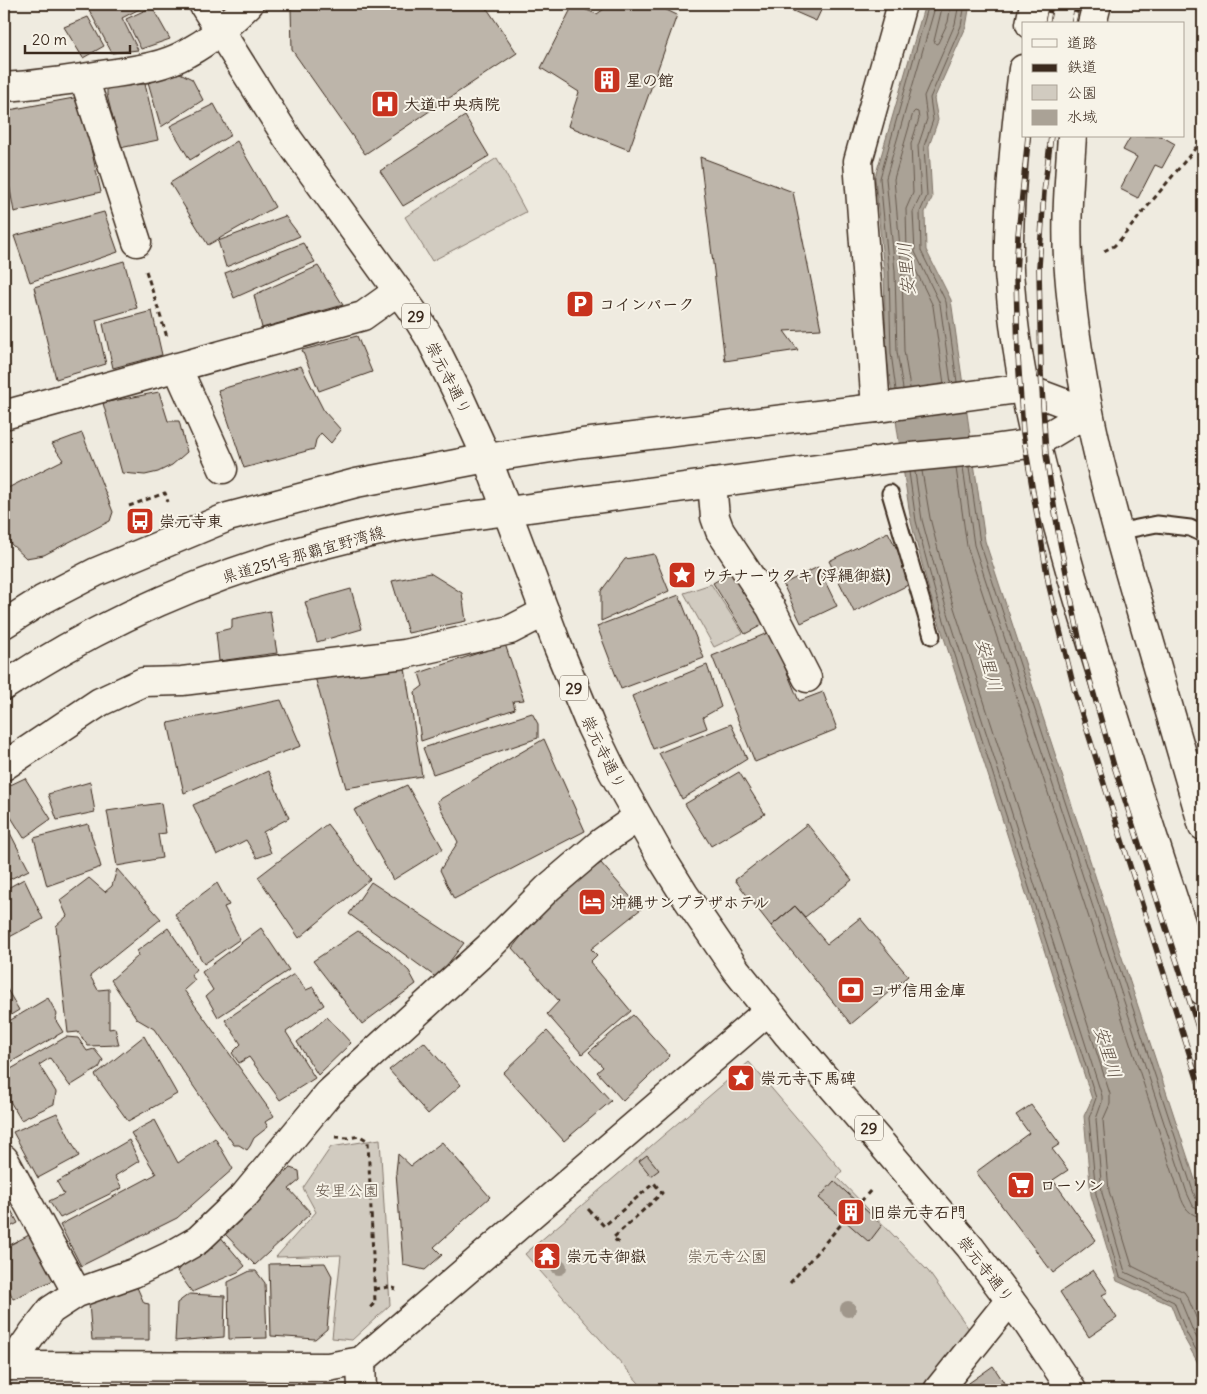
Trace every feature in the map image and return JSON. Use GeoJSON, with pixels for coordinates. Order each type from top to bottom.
{"type":"FeatureCollection","features":[{"type":"Feature","properties":{"kind":"street","name":"崇元寺通り"},"geometry":{"type":"LineString","coordinates":[[203,4],[288,138],[416,316],[434,347],[487,458],[572,683],[591,727],[638,817],[684,894],[710,933],[768,1011],[970,1247],[1010,1300],[1072,1390]]}},
{"type":"Feature","properties":{"kind":"street"},"geometry":{"type":"LineString","coordinates":[[4,87],[84,78],[162,64],[186,54],[220,32],[249,4]]}},
{"type":"Feature","properties":{"kind":"street"},"geometry":{"type":"LineString","coordinates":[[880,408],[858,161],[902,4]]}},
{"type":"Feature","properties":{"kind":"street"},"geometry":{"type":"LineString","coordinates":[[1030,22],[1034,4]]}},
{"type":"Feature","properties":{"kind":"street"},"geometry":{"type":"LineString","coordinates":[[1092,22],[1097,4]]}},
{"type":"Feature","properties":{"kind":"street"},"geometry":{"type":"LineString","coordinates":[[1022,77],[1014,141],[1009,280],[1013,325],[1024,388],[1049,496],[1086,622],[1203,991]]}},
{"type":"Feature","properties":{"kind":"street"},"geometry":{"type":"LineString","coordinates":[[84,78],[137,242]]}},
{"type":"Feature","properties":{"kind":"street"},"geometry":{"type":"LineString","coordinates":[[1072,138],[1068,230],[1069,270],[1073,320],[1088,412],[1117,532],[1203,826]]}},
{"type":"Feature","properties":{"kind":"street"},"geometry":{"type":"LineString","coordinates":[[4,415],[363,316],[398,291]]}},
{"type":"Feature","properties":{"kind":"street"},"geometry":{"type":"LineString","coordinates":[[177,367],[223,469]]}},
{"type":"Feature","properties":{"kind":"street"},"geometry":{"type":"LineString","coordinates":[[4,624],[42,600],[96,572],[228,517],[356,483],[487,458],[583,443],[880,408],[1024,388],[1088,412]]}},
{"type":"Feature","properties":{"kind":"street"},"geometry":{"type":"LineString","coordinates":[[1036,443],[1088,412]]}},
{"type":"Feature","properties":{"kind":"street","name":"県道251号那覇宜野湾線"},"geometry":{"type":"LineString","coordinates":[[4,686],[95,632],[164,599],[227,573],[304,550],[399,527],[891,458],[985,450],[1036,443]]}},
{"type":"Feature","properties":{"kind":"street"},"geometry":{"type":"LineString","coordinates":[[712,483],[715,517],[720,531],[771,608],[807,678]]}},
{"type":"Feature","properties":{"kind":"street"},"geometry":{"type":"LineString","coordinates":[[4,766],[100,702],[143,682],[191,680],[405,654],[510,630],[545,612]]}},
{"type":"Feature","properties":{"kind":"street"},"geometry":{"type":"LineString","coordinates":[[7,1366],[51,1310],[77,1293],[134,1273],[198,1240],[245,1195],[329,1093],[489,947],[548,888],[602,842],[638,817]]}},
{"type":"Feature","properties":{"kind":"street"},"geometry":{"type":"LineString","coordinates":[[7,1366],[328,1367],[361,1361],[768,1011]]}},
{"type":"Feature","properties":{"kind":"street"},"geometry":{"type":"LineString","coordinates":[[4,1159],[77,1293]]}},
{"type":"Feature","properties":{"kind":"street"},"geometry":{"type":"LineString","coordinates":[[938,1390],[1010,1300]]}},
{"type":"Feature","properties":{"kind":"street"},"geometry":{"type":"LineString","coordinates":[[361,1361],[362,1390]]}},
{"type":"Feature","properties":{"kind":"lane"},"geometry":{"type":"LineString","coordinates":[[890,493],[932,636]]}},
{"type":"Feature","properties":{"kind":"lane"},"geometry":{"type":"LineString","coordinates":[[1117,532],[1157,524],[1190,528],[1203,534]]}},
{"type":"Feature","properties":{"kind":"path"},"geometry":{"type":"LineString","coordinates":[[1104,251],[1114,246],[1120,240],[1203,140]]}},
{"type":"Feature","properties":{"kind":"path"},"geometry":{"type":"LineString","coordinates":[[137,242],[177,367]]}},
{"type":"Feature","properties":{"kind":"path"},"geometry":{"type":"LineString","coordinates":[[129,506],[165,493],[168,502]]}},
{"type":"Feature","properties":{"kind":"path"},"geometry":{"type":"LineString","coordinates":[[368,1140],[375,1302],[369,1310]]}},
{"type":"Feature","properties":{"kind":"path"},"geometry":{"type":"LineString","coordinates":[[584,1206],[604,1226],[654,1183],[662,1193],[613,1238],[619,1243]]}},
{"type":"Feature","properties":{"kind":"path"},"geometry":{"type":"LineString","coordinates":[[790,1283],[871,1190]]}},
{"type":"Feature","properties":{"kind":"green space"},"geometry":{"type":"Polygon","coordinates":[[[497,158],[526,212],[432,261],[405,217],[497,158]]]}},
{"type":"Feature","properties":{"kind":"green space"},"geometry":{"type":"Polygon","coordinates":[[[711,584],[743,633],[714,647],[684,593],[711,584]]]}},
{"type":"Feature","properties":{"kind":"green space","name":"崇元寺公園"},"geometry":{"type":"Polygon","coordinates":[[[749,1062],[842,1171],[837,1177],[928,1271],[969,1329],[925,1390],[645,1390],[525,1254],[749,1062]]]}},
{"type":"Feature","properties":{"kind":"green space","name":"安里公園"},"geometry":{"type":"Polygon","coordinates":[[[380,1139],[390,1305],[352,1340],[332,1338],[341,1255],[276,1257],[316,1212],[303,1188],[331,1147],[380,1139]]]}},
{"type":"Feature","properties":{"kind":"water","name":"安里川"},"geometry":{"type":"Polygon","coordinates":[[[925,4],[970,4],[966,27],[934,99],[938,120],[929,146],[932,198],[925,212],[926,250],[951,300],[985,541],[1203,1204],[1203,1372],[1183,1336],[1171,1305],[1117,1281],[1091,1195],[1084,1116],[1092,1099],[930,594],[911,522],[886,353],[884,272],[875,177],[925,4]]]}},
{"type":"Feature","properties":{"kind":"building"},"geometry":{"type":"Polygon","coordinates":[[[93,4],[149,4],[122,18],[138,50],[112,53],[87,6],[93,4]]]}},
{"type":"Feature","properties":{"kind":"building","name":"大道中央病院"},"geometry":{"type":"Polygon","coordinates":[[[294,4],[484,4],[517,53],[365,154],[292,50],[291,8],[294,4]]]}},
{"type":"Feature","properties":{"kind":"building","name":"星の館"},"geometry":{"type":"Polygon","coordinates":[[[611,4],[654,4],[677,15],[629,150],[568,126],[579,92],[541,68],[573,5],[597,14],[611,4]]]}},
{"type":"Feature","properties":{"kind":"building"},"geometry":{"type":"Polygon","coordinates":[[[777,4],[824,4],[816,21],[777,4]]]}},
{"type":"Feature","properties":{"kind":"building"},"geometry":{"type":"Polygon","coordinates":[[[152,7],[170,39],[141,49],[126,19],[152,7]]]}},
{"type":"Feature","properties":{"kind":"building"},"geometry":{"type":"Polygon","coordinates":[[[88,17],[104,46],[83,58],[64,27],[88,17]]]}},
{"type":"Feature","properties":{"kind":"building"},"geometry":{"type":"Polygon","coordinates":[[[180,73],[192,79],[203,100],[161,127],[148,82],[180,73]]]}},
{"type":"Feature","properties":{"kind":"building"},"geometry":{"type":"Polygon","coordinates":[[[145,84],[158,140],[120,148],[107,95],[107,85],[145,84]]]}},
{"type":"Feature","properties":{"kind":"building"},"geometry":{"type":"Polygon","coordinates":[[[79,97],[101,192],[14,212],[4,156],[4,111],[79,97]]]}},
{"type":"Feature","properties":{"kind":"building"},"geometry":{"type":"Polygon","coordinates":[[[214,104],[231,135],[190,160],[170,126],[214,104]]]}},
{"type":"Feature","properties":{"kind":"building"},"geometry":{"type":"Polygon","coordinates":[[[465,116],[489,156],[403,206],[380,171],[465,116]]]}},
{"type":"Feature","properties":{"kind":"building"},"geometry":{"type":"Polygon","coordinates":[[[1130,138],[1164,138],[1175,144],[1162,168],[1155,165],[1138,198],[1120,189],[1137,157],[1123,150],[1130,138]]]}},
{"type":"Feature","properties":{"kind":"building"},"geometry":{"type":"Polygon","coordinates":[[[237,141],[275,207],[208,245],[170,183],[237,141]]]}},
{"type":"Feature","properties":{"kind":"building"},"geometry":{"type":"Polygon","coordinates":[[[700,157],[793,192],[821,329],[784,331],[798,350],[725,361],[700,157]]]}},
{"type":"Feature","properties":{"kind":"building"},"geometry":{"type":"Polygon","coordinates":[[[104,212],[118,252],[30,282],[14,236],[104,212]]]}},
{"type":"Feature","properties":{"kind":"building"},"geometry":{"type":"Polygon","coordinates":[[[285,216],[300,236],[226,267],[218,241],[285,216]]]}},
{"type":"Feature","properties":{"kind":"building"},"geometry":{"type":"Polygon","coordinates":[[[303,243],[315,262],[234,298],[225,273],[303,243]]]}},
{"type":"Feature","properties":{"kind":"building"},"geometry":{"type":"Polygon","coordinates":[[[124,261],[137,308],[96,320],[106,364],[56,379],[34,287],[124,261]]]}},
{"type":"Feature","properties":{"kind":"building"},"geometry":{"type":"Polygon","coordinates":[[[318,266],[343,305],[262,328],[254,295],[318,266]]]}},
{"type":"Feature","properties":{"kind":"building"},"geometry":{"type":"Polygon","coordinates":[[[152,311],[162,355],[113,368],[103,324],[152,311]]]}},
{"type":"Feature","properties":{"kind":"building"},"geometry":{"type":"Polygon","coordinates":[[[357,336],[372,372],[319,391],[302,350],[357,336]]]}},
{"type":"Feature","properties":{"kind":"building"},"geometry":{"type":"Polygon","coordinates":[[[301,366],[324,411],[341,430],[331,443],[321,433],[316,440],[314,449],[244,468],[218,390],[301,366]]]}},
{"type":"Feature","properties":{"kind":"building"},"geometry":{"type":"Polygon","coordinates":[[[159,392],[168,421],[179,421],[187,452],[172,465],[158,472],[145,475],[122,473],[103,403],[159,392]]]}},
{"type":"Feature","properties":{"kind":"building"},"geometry":{"type":"Polygon","coordinates":[[[82,433],[113,512],[110,521],[44,555],[26,558],[11,544],[4,532],[4,490],[63,460],[52,444],[82,433]]]}},
{"type":"Feature","properties":{"kind":"building"},"geometry":{"type":"Polygon","coordinates":[[[888,532],[914,582],[854,612],[829,561],[888,532]]]}},
{"type":"Feature","properties":{"kind":"building"},"geometry":{"type":"Polygon","coordinates":[[[654,554],[669,591],[601,621],[601,591],[625,559],[654,554]]]}},
{"type":"Feature","properties":{"kind":"building"},"geometry":{"type":"Polygon","coordinates":[[[818,567],[837,606],[801,623],[783,584],[818,567]]]}},
{"type":"Feature","properties":{"kind":"building"},"geometry":{"type":"Polygon","coordinates":[[[732,572],[766,623],[745,634],[713,583],[732,572]]]}},
{"type":"Feature","properties":{"kind":"building"},"geometry":{"type":"Polygon","coordinates":[[[430,573],[462,593],[466,621],[408,633],[392,581],[430,573]]]}},
{"type":"Feature","properties":{"kind":"building"},"geometry":{"type":"Polygon","coordinates":[[[351,589],[362,629],[317,642],[305,602],[351,589]]]}},
{"type":"Feature","properties":{"kind":"building"},"geometry":{"type":"Polygon","coordinates":[[[679,595],[704,658],[621,689],[597,626],[679,595]]]}},
{"type":"Feature","properties":{"kind":"building"},"geometry":{"type":"Polygon","coordinates":[[[270,611],[277,653],[219,661],[216,632],[232,628],[232,619],[270,611]]]}},
{"type":"Feature","properties":{"kind":"building"},"geometry":{"type":"Polygon","coordinates":[[[770,632],[799,701],[823,692],[837,729],[755,762],[712,656],[770,632]]]}},
{"type":"Feature","properties":{"kind":"building"},"geometry":{"type":"Polygon","coordinates":[[[505,644],[524,700],[513,701],[515,709],[421,741],[415,692],[423,686],[419,673],[505,644]]]}},
{"type":"Feature","properties":{"kind":"building"},"geometry":{"type":"Polygon","coordinates":[[[707,665],[721,707],[703,717],[707,728],[653,749],[632,696],[707,665]]]}},
{"type":"Feature","properties":{"kind":"building"},"geometry":{"type":"Polygon","coordinates":[[[405,668],[422,776],[346,788],[315,677],[405,668]]]}},
{"type":"Feature","properties":{"kind":"building"},"geometry":{"type":"Polygon","coordinates":[[[281,700],[301,746],[262,760],[184,793],[168,723],[281,700]]]}},
{"type":"Feature","properties":{"kind":"building"},"geometry":{"type":"Polygon","coordinates":[[[532,713],[538,724],[538,738],[433,774],[423,748],[532,713]]]}},
{"type":"Feature","properties":{"kind":"building"},"geometry":{"type":"Polygon","coordinates":[[[731,724],[747,759],[682,799],[659,753],[731,724]]]}},
{"type":"Feature","properties":{"kind":"building"},"geometry":{"type":"Polygon","coordinates":[[[544,739],[585,831],[454,899],[440,870],[458,842],[437,801],[544,739]]]}},
{"type":"Feature","properties":{"kind":"building"},"geometry":{"type":"Polygon","coordinates":[[[268,771],[289,818],[263,832],[271,853],[257,858],[246,840],[217,855],[193,805],[268,771]]]}},
{"type":"Feature","properties":{"kind":"building"},"geometry":{"type":"Polygon","coordinates":[[[739,772],[765,814],[711,846],[685,804],[739,772]]]}},
{"type":"Feature","properties":{"kind":"building"},"geometry":{"type":"Polygon","coordinates":[[[25,778],[51,819],[24,838],[4,806],[4,788],[25,778]]]}},
{"type":"Feature","properties":{"kind":"building"},"geometry":{"type":"Polygon","coordinates":[[[90,782],[95,812],[57,820],[48,794],[90,782]]]}},
{"type":"Feature","properties":{"kind":"building"},"geometry":{"type":"Polygon","coordinates":[[[407,785],[443,849],[393,880],[354,810],[407,785]]]}},
{"type":"Feature","properties":{"kind":"building"},"geometry":{"type":"Polygon","coordinates":[[[161,803],[166,833],[158,834],[162,858],[117,866],[107,811],[161,803]]]}},
{"type":"Feature","properties":{"kind":"building"},"geometry":{"type":"Polygon","coordinates":[[[88,824],[101,867],[47,886],[34,838],[88,824]]]}},
{"type":"Feature","properties":{"kind":"building"},"geometry":{"type":"Polygon","coordinates":[[[327,824],[370,879],[299,938],[258,877],[327,824]]]}},
{"type":"Feature","properties":{"kind":"building"},"geometry":{"type":"Polygon","coordinates":[[[807,824],[852,880],[805,917],[795,906],[771,926],[735,880],[807,824]]]}},
{"type":"Feature","properties":{"kind":"building"},"geometry":{"type":"Polygon","coordinates":[[[8,829],[29,870],[4,882],[4,831],[8,829]]]}},
{"type":"Feature","properties":{"kind":"building"},"geometry":{"type":"Polygon","coordinates":[[[601,863],[641,909],[591,949],[597,955],[590,962],[631,1011],[582,1054],[547,1014],[559,1001],[512,948],[552,898],[601,863]]]}},
{"type":"Feature","properties":{"kind":"building"},"geometry":{"type":"Polygon","coordinates":[[[117,869],[161,919],[90,976],[98,990],[109,989],[109,1029],[115,1028],[119,1045],[88,1046],[78,1032],[68,1033],[56,926],[67,916],[60,900],[89,878],[105,892],[112,886],[117,869]]]}},
{"type":"Feature","properties":{"kind":"building"},"geometry":{"type":"Polygon","coordinates":[[[24,879],[43,919],[4,940],[4,890],[24,879]]]}},
{"type":"Feature","properties":{"kind":"building"},"geometry":{"type":"Polygon","coordinates":[[[371,882],[464,943],[437,978],[349,914],[371,882]]]}},
{"type":"Feature","properties":{"kind":"building"},"geometry":{"type":"Polygon","coordinates":[[[217,883],[229,905],[224,907],[240,939],[204,964],[175,914],[217,883]]]}},
{"type":"Feature","properties":{"kind":"building"},"geometry":{"type":"Polygon","coordinates":[[[795,906],[827,944],[860,918],[908,976],[851,1024],[771,926],[795,906]]]}},
{"type":"Feature","properties":{"kind":"building"},"geometry":{"type":"Polygon","coordinates":[[[168,928],[196,969],[191,975],[195,980],[184,990],[274,1116],[265,1122],[268,1127],[254,1138],[247,1150],[239,1145],[234,1145],[154,1029],[137,1019],[111,980],[138,956],[137,951],[168,928]]]}},
{"type":"Feature","properties":{"kind":"building"},"geometry":{"type":"Polygon","coordinates":[[[261,928],[289,970],[218,1017],[206,996],[213,990],[202,972],[261,928]]]}},
{"type":"Feature","properties":{"kind":"building"},"geometry":{"type":"Polygon","coordinates":[[[358,931],[389,952],[409,971],[416,984],[362,1024],[313,961],[358,931]]]}},
{"type":"Feature","properties":{"kind":"building"},"geometry":{"type":"Polygon","coordinates":[[[294,974],[306,990],[313,987],[324,1005],[286,1032],[315,1078],[280,1100],[249,1057],[239,1063],[232,1053],[241,1044],[225,1020],[294,974]]]}},
{"type":"Feature","properties":{"kind":"building"},"geometry":{"type":"Polygon","coordinates":[[[4,984],[19,1010],[4,1019],[4,984]]]}},
{"type":"Feature","properties":{"kind":"building"},"geometry":{"type":"Polygon","coordinates":[[[48,998],[57,1014],[55,1019],[63,1032],[4,1066],[4,1024],[48,998]]]}},
{"type":"Feature","properties":{"kind":"building"},"geometry":{"type":"Polygon","coordinates":[[[633,1015],[670,1056],[623,1101],[597,1072],[603,1067],[589,1052],[633,1015]]]}},
{"type":"Feature","properties":{"kind":"building"},"geometry":{"type":"Polygon","coordinates":[[[327,1017],[351,1043],[318,1075],[297,1042],[327,1017]]]}},
{"type":"Feature","properties":{"kind":"building"},"geometry":{"type":"Polygon","coordinates":[[[547,1031],[611,1101],[564,1141],[503,1073],[547,1031]]]}},
{"type":"Feature","properties":{"kind":"building"},"geometry":{"type":"Polygon","coordinates":[[[144,1036],[177,1094],[128,1121],[95,1075],[144,1036]]]}},
{"type":"Feature","properties":{"kind":"building"},"geometry":{"type":"Polygon","coordinates":[[[66,1037],[78,1038],[87,1051],[94,1049],[103,1060],[99,1068],[70,1086],[50,1058],[39,1065],[56,1092],[54,1104],[21,1120],[4,1091],[4,1073],[66,1037]]]}},
{"type":"Feature","properties":{"kind":"building"},"geometry":{"type":"Polygon","coordinates":[[[424,1042],[461,1085],[428,1114],[389,1070],[424,1042]]]}},
{"type":"Feature","properties":{"kind":"building"},"geometry":{"type":"Polygon","coordinates":[[[1031,1105],[1060,1144],[1052,1149],[1068,1170],[1053,1180],[1096,1240],[1053,1273],[976,1172],[1029,1133],[1016,1115],[1031,1105]]]}},
{"type":"Feature","properties":{"kind":"building"},"geometry":{"type":"Polygon","coordinates":[[[57,1113],[79,1156],[38,1178],[13,1132],[57,1113]]]}},
{"type":"Feature","properties":{"kind":"building"},"geometry":{"type":"Polygon","coordinates":[[[155,1120],[178,1163],[215,1138],[233,1169],[177,1218],[81,1266],[60,1225],[156,1174],[131,1133],[155,1120]]]}},
{"type":"Feature","properties":{"kind":"building"},"geometry":{"type":"Polygon","coordinates":[[[129,1140],[139,1161],[115,1176],[122,1188],[60,1218],[49,1201],[64,1194],[57,1182],[129,1140]]]}},
{"type":"Feature","properties":{"kind":"building"},"geometry":{"type":"Polygon","coordinates":[[[442,1142],[490,1197],[434,1247],[442,1255],[425,1270],[403,1265],[396,1172],[398,1154],[411,1166],[442,1142]]]}},
{"type":"Feature","properties":{"kind":"building"},"geometry":{"type":"Polygon","coordinates":[[[647,1155],[659,1170],[651,1176],[639,1161],[647,1155]]]}},
{"type":"Feature","properties":{"kind":"building"},"geometry":{"type":"Polygon","coordinates":[[[290,1168],[299,1171],[300,1180],[289,1189],[311,1213],[255,1265],[223,1232],[290,1168]]]}},
{"type":"Feature","properties":{"kind":"building","name":"旧崇元寺石門"},"geometry":{"type":"Polygon","coordinates":[[[834,1181],[882,1225],[869,1242],[819,1198],[834,1181]]]}},
{"type":"Feature","properties":{"kind":"building"},"geometry":{"type":"Polygon","coordinates":[[[4,1197],[18,1223],[4,1230],[4,1197]]]}},
{"type":"Feature","properties":{"kind":"building"},"geometry":{"type":"Polygon","coordinates":[[[33,1233],[56,1279],[13,1299],[4,1278],[4,1248],[33,1233]]]}},
{"type":"Feature","properties":{"kind":"building"},"geometry":{"type":"Polygon","coordinates":[[[219,1235],[245,1266],[238,1272],[192,1292],[177,1271],[219,1235]]]}},
{"type":"Feature","properties":{"kind":"building"},"geometry":{"type":"Polygon","coordinates":[[[325,1263],[332,1276],[327,1329],[315,1339],[271,1336],[269,1264],[325,1263]]]}},
{"type":"Feature","properties":{"kind":"building"},"geometry":{"type":"Polygon","coordinates":[[[1093,1270],[1108,1292],[1102,1295],[1117,1318],[1089,1337],[1060,1292],[1093,1270]]]}},
{"type":"Feature","properties":{"kind":"building"},"geometry":{"type":"Polygon","coordinates":[[[250,1271],[256,1271],[265,1283],[267,1338],[229,1339],[228,1282],[250,1271]]]}},
{"type":"Feature","properties":{"kind":"building"},"geometry":{"type":"Polygon","coordinates":[[[136,1285],[144,1303],[149,1304],[149,1340],[92,1340],[89,1303],[102,1294],[136,1285]]]}},
{"type":"Feature","properties":{"kind":"building"},"geometry":{"type":"Polygon","coordinates":[[[189,1294],[225,1296],[224,1337],[175,1341],[177,1303],[189,1294]]]}},
{"type":"Feature","properties":{"kind":"building"},"geometry":{"type":"Polygon","coordinates":[[[993,1366],[1007,1387],[1004,1390],[959,1390],[993,1366]]]}},
{"type":"Feature","properties":{"kind":"building"},"geometry":{"type":"Polygon","coordinates":[[[152,1386],[152,1390],[84,1390],[152,1386]]]}},
{"type":"Feature","properties":{"kind":"railway"},"geometry":{"type":"LineString","coordinates":[[1047,22],[1051,4]]}},
{"type":"Feature","properties":{"kind":"railway"},"geometry":{"type":"LineString","coordinates":[[1074,22],[1078,4]]}},
{"type":"Feature","properties":{"kind":"railway"},"geometry":{"type":"LineString","coordinates":[[1028,138],[1018,235],[1016,277],[1018,356],[1023,433],[1049,586],[1075,692],[1203,1097]]}},
{"type":"Feature","properties":{"kind":"railway"},"geometry":{"type":"LineString","coordinates":[[1051,138],[1044,192],[1039,267],[1041,372],[1046,455],[1059,537],[1081,648],[1114,766],[1203,1043]]}},
{"type":"Feature","properties":{"kind":"place","name":"星の館"},"geometry":{"type":"Point","coordinates":[607,80]}},
{"type":"Feature","properties":{"kind":"place","name":"大道中央病院"},"geometry":{"type":"Point","coordinates":[385,104]}},
{"type":"Feature","properties":{"kind":"place","name":"コインパーク"},"geometry":{"type":"Point","coordinates":[580,304]}},
{"type":"Feature","properties":{"kind":"place","name":"崇元寺東"},"geometry":{"type":"Point","coordinates":[140,521]}},
{"type":"Feature","properties":{"kind":"place","name":"ウチナーウタキ (浮縄御嶽)"},"geometry":{"type":"Point","coordinates":[682,575]}},
{"type":"Feature","properties":{"kind":"place","name":"沖縄サンプラザホテル"},"geometry":{"type":"Point","coordinates":[592,902]}},
{"type":"Feature","properties":{"kind":"place","name":"コザ信用金庫"},"geometry":{"type":"Point","coordinates":[851,990]}},
{"type":"Feature","properties":{"kind":"place","name":"崇元寺下馬碑"},"geometry":{"type":"Point","coordinates":[741,1078]}},
{"type":"Feature","properties":{"kind":"place","name":"ローソン"},"geometry":{"type":"Point","coordinates":[1021,1185]}},
{"type":"Feature","properties":{"kind":"place","name":"旧崇元寺石門"},"geometry":{"type":"Point","coordinates":[851,1212]}},
{"type":"Feature","properties":{"kind":"place","name":"崇元寺御嶽"},"geometry":{"type":"Point","coordinates":[547,1256]}}]}
